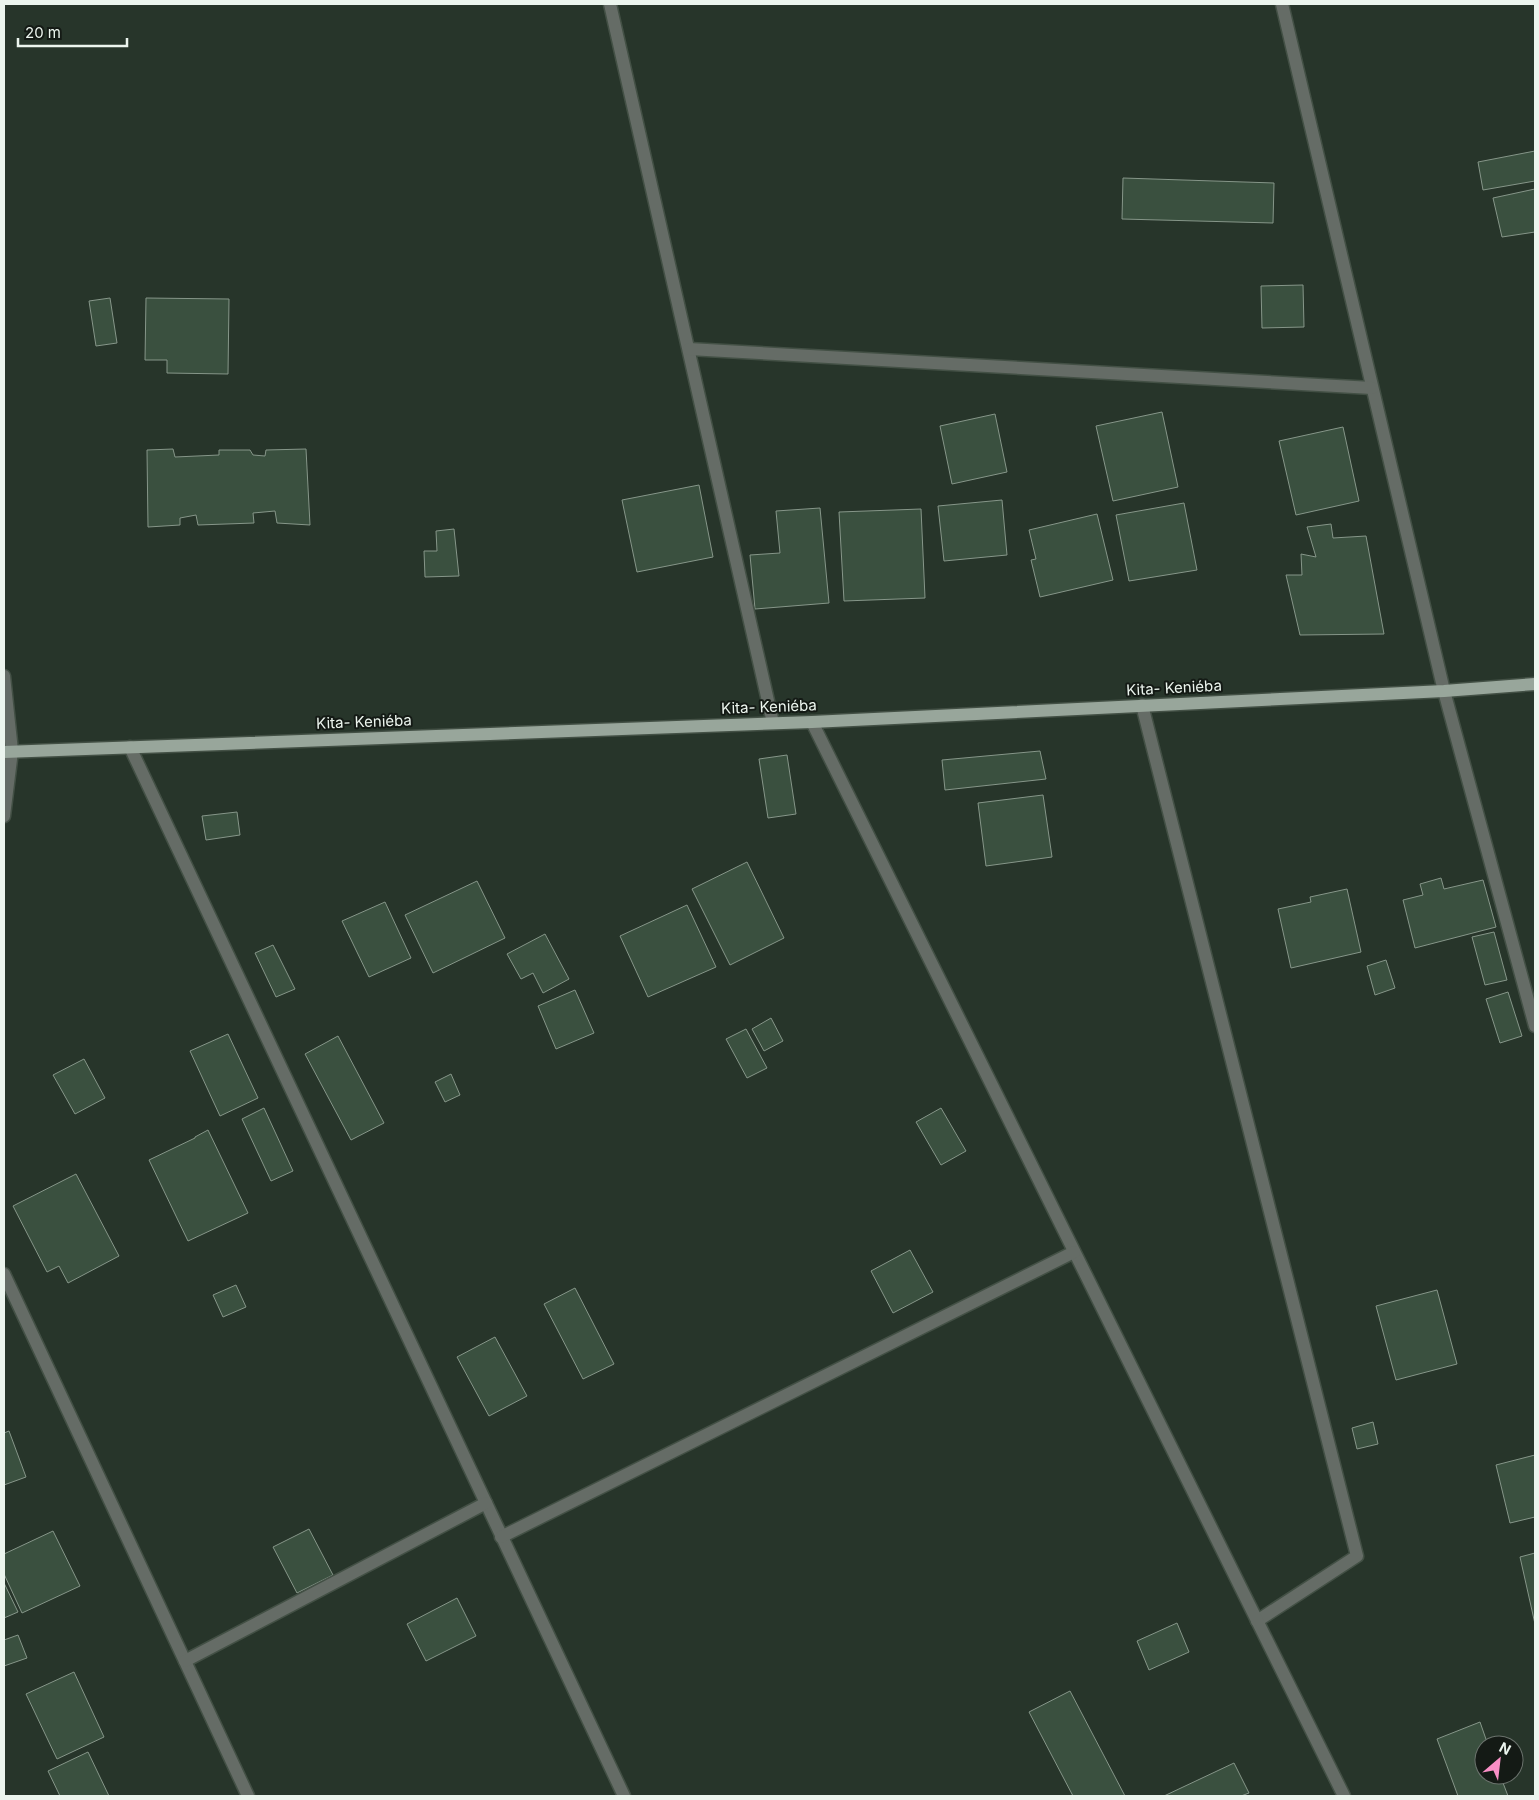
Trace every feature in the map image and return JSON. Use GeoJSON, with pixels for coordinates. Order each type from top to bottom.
{"type":"FeatureCollection","features":[{"type":"Feature","properties":{"kind":"main road","name":"Kita- Keniéba"},"geometry":{"type":"LineString","coordinates":[[8,751],[812,722],[1444,691],[1535,684]]}},
{"type":"Feature","properties":{"kind":"street"},"geometry":{"type":"LineString","coordinates":[[610,4],[773,723]]}},
{"type":"Feature","properties":{"kind":"street"},"geometry":{"type":"LineString","coordinates":[[1282,4],[1444,691],[1535,1026]]}},
{"type":"Feature","properties":{"kind":"street"},"geometry":{"type":"LineString","coordinates":[[689,349],[1372,388]]}},
{"type":"Feature","properties":{"kind":"street"},"geometry":{"type":"LineString","coordinates":[[4,676],[8,751],[4,816]]}},
{"type":"Feature","properties":{"kind":"street"},"geometry":{"type":"LineString","coordinates":[[1142,706],[1356,1556],[1257,1621]]}},
{"type":"Feature","properties":{"kind":"street"},"geometry":{"type":"LineString","coordinates":[[812,722],[1344,1796]]}},
{"type":"Feature","properties":{"kind":"street"},"geometry":{"type":"LineString","coordinates":[[130,747],[624,1796]]}},
{"type":"Feature","properties":{"kind":"street"},"geometry":{"type":"LineString","coordinates":[[501,1536],[1074,1252]]}},
{"type":"Feature","properties":{"kind":"street"},"geometry":{"type":"LineString","coordinates":[[4,1274],[248,1796]]}},
{"type":"Feature","properties":{"kind":"street"},"geometry":{"type":"LineString","coordinates":[[185,1661],[486,1503]]}},
{"type":"Feature","properties":{"kind":"building"},"geometry":{"type":"Polygon","coordinates":[[[1535,151],[1535,181],[1483,190],[1478,162],[1535,151]]]}},
{"type":"Feature","properties":{"kind":"building"},"geometry":{"type":"Polygon","coordinates":[[[1123,178],[1274,183],[1273,223],[1122,219],[1123,178]]]}},
{"type":"Feature","properties":{"kind":"building"},"geometry":{"type":"Polygon","coordinates":[[[1535,189],[1535,232],[1502,237],[1493,198],[1535,189]]]}},
{"type":"Feature","properties":{"kind":"building"},"geometry":{"type":"Polygon","coordinates":[[[1303,285],[1304,327],[1262,328],[1261,286],[1303,285]]]}},
{"type":"Feature","properties":{"kind":"building"},"geometry":{"type":"Polygon","coordinates":[[[110,298],[117,343],[96,346],[89,301],[110,298]]]}},
{"type":"Feature","properties":{"kind":"building"},"geometry":{"type":"Polygon","coordinates":[[[146,298],[229,299],[228,374],[167,373],[167,360],[145,360],[146,298]]]}},
{"type":"Feature","properties":{"kind":"building"},"geometry":{"type":"Polygon","coordinates":[[[1162,412],[1178,487],[1113,501],[1096,426],[1162,412]]]}},
{"type":"Feature","properties":{"kind":"building"},"geometry":{"type":"Polygon","coordinates":[[[995,414],[1007,472],[952,484],[940,426],[995,414]]]}},
{"type":"Feature","properties":{"kind":"building"},"geometry":{"type":"Polygon","coordinates":[[[1343,427],[1359,501],[1296,515],[1279,441],[1343,427]]]}},
{"type":"Feature","properties":{"kind":"building"},"geometry":{"type":"Polygon","coordinates":[[[173,449],[175,457],[219,455],[219,450],[250,450],[253,455],[265,456],[266,450],[306,449],[310,525],[277,523],[275,511],[253,513],[254,523],[198,525],[196,515],[180,518],[180,525],[148,527],[147,450],[173,449]]]}},
{"type":"Feature","properties":{"kind":"building"},"geometry":{"type":"Polygon","coordinates":[[[699,485],[713,557],[637,572],[622,500],[699,485]]]}},
{"type":"Feature","properties":{"kind":"building"},"geometry":{"type":"Polygon","coordinates":[[[1002,500],[1007,555],[944,561],[938,506],[1002,500]]]}},
{"type":"Feature","properties":{"kind":"building"},"geometry":{"type":"Polygon","coordinates":[[[1184,503],[1197,570],[1129,581],[1116,515],[1184,503]]]}},
{"type":"Feature","properties":{"kind":"building"},"geometry":{"type":"Polygon","coordinates":[[[820,508],[829,603],[755,609],[750,555],[780,553],[776,511],[820,508]]]}},
{"type":"Feature","properties":{"kind":"building"},"geometry":{"type":"Polygon","coordinates":[[[921,509],[925,598],[844,601],[839,512],[921,509]]]}},
{"type":"Feature","properties":{"kind":"building"},"geometry":{"type":"Polygon","coordinates":[[[1097,514],[1113,580],[1040,597],[1031,560],[1036,559],[1029,530],[1097,514]]]}},
{"type":"Feature","properties":{"kind":"building"},"geometry":{"type":"Polygon","coordinates":[[[1331,524],[1333,538],[1366,536],[1384,634],[1300,635],[1286,575],[1302,575],[1301,554],[1316,557],[1307,527],[1331,524]]]}},
{"type":"Feature","properties":{"kind":"building"},"geometry":{"type":"Polygon","coordinates":[[[454,529],[459,576],[425,577],[424,551],[437,551],[436,531],[454,529]]]}},
{"type":"Feature","properties":{"kind":"building"},"geometry":{"type":"Polygon","coordinates":[[[1040,751],[1046,779],[945,790],[942,760],[1040,751]]]}},
{"type":"Feature","properties":{"kind":"building"},"geometry":{"type":"Polygon","coordinates":[[[787,755],[796,814],[768,818],[759,759],[787,755]]]}},
{"type":"Feature","properties":{"kind":"building"},"geometry":{"type":"Polygon","coordinates":[[[1043,795],[1052,857],[986,866],[978,803],[1043,795]]]}},
{"type":"Feature","properties":{"kind":"building"},"geometry":{"type":"Polygon","coordinates":[[[237,812],[240,835],[206,840],[202,816],[237,812]]]}},
{"type":"Feature","properties":{"kind":"building"},"geometry":{"type":"Polygon","coordinates":[[[747,862],[784,938],[730,965],[692,889],[747,862]]]}},
{"type":"Feature","properties":{"kind":"building"},"geometry":{"type":"Polygon","coordinates":[[[1441,878],[1444,889],[1483,880],[1496,927],[1415,948],[1403,900],[1423,895],[1420,884],[1441,878]]]}},
{"type":"Feature","properties":{"kind":"building"},"geometry":{"type":"Polygon","coordinates":[[[477,881],[505,938],[433,973],[405,915],[477,881]]]}},
{"type":"Feature","properties":{"kind":"building"},"geometry":{"type":"Polygon","coordinates":[[[1347,889],[1361,952],[1291,968],[1278,909],[1311,902],[1310,897],[1347,889]]]}},
{"type":"Feature","properties":{"kind":"building"},"geometry":{"type":"Polygon","coordinates":[[[385,902],[411,958],[369,977],[342,921],[385,902]]]}},
{"type":"Feature","properties":{"kind":"building"},"geometry":{"type":"Polygon","coordinates":[[[687,905],[716,967],[648,997],[620,936],[687,905]]]}},
{"type":"Feature","properties":{"kind":"building"},"geometry":{"type":"Polygon","coordinates":[[[1494,932],[1507,980],[1485,985],[1472,937],[1494,932]]]}},
{"type":"Feature","properties":{"kind":"building"},"geometry":{"type":"Polygon","coordinates":[[[545,934],[569,979],[543,993],[533,973],[521,979],[507,954],[545,934]]]}},
{"type":"Feature","properties":{"kind":"building"},"geometry":{"type":"Polygon","coordinates":[[[273,945],[295,989],[276,997],[255,953],[273,945]]]}},
{"type":"Feature","properties":{"kind":"building"},"geometry":{"type":"Polygon","coordinates":[[[1386,960],[1395,988],[1375,995],[1367,966],[1386,960]]]}},
{"type":"Feature","properties":{"kind":"building"},"geometry":{"type":"Polygon","coordinates":[[[575,990],[594,1033],[556,1049],[538,1006],[575,990]]]}},
{"type":"Feature","properties":{"kind":"building"},"geometry":{"type":"Polygon","coordinates":[[[1508,992],[1522,1036],[1500,1043],[1486,999],[1508,992]]]}},
{"type":"Feature","properties":{"kind":"building"},"geometry":{"type":"Polygon","coordinates":[[[771,1018],[783,1041],[764,1051],[752,1029],[771,1018]]]}},
{"type":"Feature","properties":{"kind":"building"},"geometry":{"type":"Polygon","coordinates":[[[746,1029],[767,1068],[747,1078],[726,1039],[746,1029]]]}},
{"type":"Feature","properties":{"kind":"building"},"geometry":{"type":"Polygon","coordinates":[[[228,1034],[258,1098],[220,1116],[190,1051],[228,1034]]]}},
{"type":"Feature","properties":{"kind":"building"},"geometry":{"type":"Polygon","coordinates":[[[338,1036],[384,1123],[351,1140],[305,1054],[338,1036]]]}},
{"type":"Feature","properties":{"kind":"building"},"geometry":{"type":"Polygon","coordinates":[[[84,1059],[105,1098],[75,1114],[53,1075],[84,1059]]]}},
{"type":"Feature","properties":{"kind":"building"},"geometry":{"type":"Polygon","coordinates":[[[451,1074],[460,1095],[445,1102],[435,1082],[451,1074]]]}},
{"type":"Feature","properties":{"kind":"building"},"geometry":{"type":"Polygon","coordinates":[[[264,1108],[293,1171],[271,1181],[242,1119],[264,1108]]]}},
{"type":"Feature","properties":{"kind":"building"},"geometry":{"type":"Polygon","coordinates":[[[941,1108],[966,1151],[941,1165],[916,1122],[941,1108]]]}},
{"type":"Feature","properties":{"kind":"building"},"geometry":{"type":"Polygon","coordinates":[[[208,1130],[248,1213],[188,1241],[149,1160],[208,1130]]]}},
{"type":"Feature","properties":{"kind":"building"},"geometry":{"type":"Polygon","coordinates":[[[76,1174],[119,1256],[68,1283],[59,1266],[47,1272],[13,1206],[76,1174]]]}},
{"type":"Feature","properties":{"kind":"building"},"geometry":{"type":"Polygon","coordinates":[[[910,1250],[933,1292],[893,1313],[871,1271],[910,1250]]]}},
{"type":"Feature","properties":{"kind":"building"},"geometry":{"type":"Polygon","coordinates":[[[236,1285],[246,1307],[223,1317],[213,1295],[236,1285]]]}},
{"type":"Feature","properties":{"kind":"building"},"geometry":{"type":"Polygon","coordinates":[[[575,1288],[614,1364],[583,1379],[544,1304],[575,1288]]]}},
{"type":"Feature","properties":{"kind":"building"},"geometry":{"type":"Polygon","coordinates":[[[1437,1290],[1457,1364],[1396,1380],[1376,1306],[1437,1290]]]}},
{"type":"Feature","properties":{"kind":"building"},"geometry":{"type":"Polygon","coordinates":[[[495,1337],[527,1396],[489,1416],[457,1357],[495,1337]]]}},
{"type":"Feature","properties":{"kind":"building"},"geometry":{"type":"Polygon","coordinates":[[[1373,1422],[1378,1444],[1357,1449],[1352,1428],[1373,1422]]]}},
{"type":"Feature","properties":{"kind":"building"},"geometry":{"type":"Polygon","coordinates":[[[9,1431],[26,1477],[4,1485],[4,1433],[9,1431]]]}},
{"type":"Feature","properties":{"kind":"building"},"geometry":{"type":"Polygon","coordinates":[[[1535,1455],[1535,1517],[1510,1523],[1496,1465],[1535,1455]]]}},
{"type":"Feature","properties":{"kind":"building"},"geometry":{"type":"Polygon","coordinates":[[[309,1529],[333,1575],[297,1593],[273,1547],[309,1529]]]}},
{"type":"Feature","properties":{"kind":"building"},"geometry":{"type":"Polygon","coordinates":[[[53,1531],[80,1586],[22,1613],[4,1574],[4,1554],[53,1531]]]}},
{"type":"Feature","properties":{"kind":"building"},"geometry":{"type":"Polygon","coordinates":[[[1535,1553],[1535,1624],[1520,1557],[1535,1553]]]}},
{"type":"Feature","properties":{"kind":"building"},"geometry":{"type":"Polygon","coordinates":[[[4,1583],[18,1612],[4,1618],[4,1583]]]}},
{"type":"Feature","properties":{"kind":"building"},"geometry":{"type":"Polygon","coordinates":[[[457,1598],[476,1636],[426,1661],[407,1624],[457,1598]]]}},
{"type":"Feature","properties":{"kind":"building"},"geometry":{"type":"Polygon","coordinates":[[[1177,1623],[1189,1652],[1149,1670],[1137,1641],[1177,1623]]]}},
{"type":"Feature","properties":{"kind":"building"},"geometry":{"type":"Polygon","coordinates":[[[18,1635],[27,1658],[4,1666],[4,1640],[18,1635]]]}},
{"type":"Feature","properties":{"kind":"building"},"geometry":{"type":"Polygon","coordinates":[[[74,1672],[104,1737],[57,1759],[26,1694],[74,1672]]]}},
{"type":"Feature","properties":{"kind":"building"},"geometry":{"type":"Polygon","coordinates":[[[1070,1691],[1125,1796],[1073,1796],[1029,1712],[1070,1691]]]}},
{"type":"Feature","properties":{"kind":"building"},"geometry":{"type":"Polygon","coordinates":[[[1480,1722],[1485,1735],[1474,1735],[1474,1785],[1504,1785],[1508,1796],[1458,1796],[1437,1739],[1480,1722]]]}},
{"type":"Feature","properties":{"kind":"building"},"geometry":{"type":"Polygon","coordinates":[[[88,1752],[109,1796],[60,1796],[48,1771],[88,1752]]]}},
{"type":"Feature","properties":{"kind":"building"},"geometry":{"type":"Polygon","coordinates":[[[1234,1763],[1249,1793],[1241,1796],[1164,1796],[1234,1763]]]}}]}
